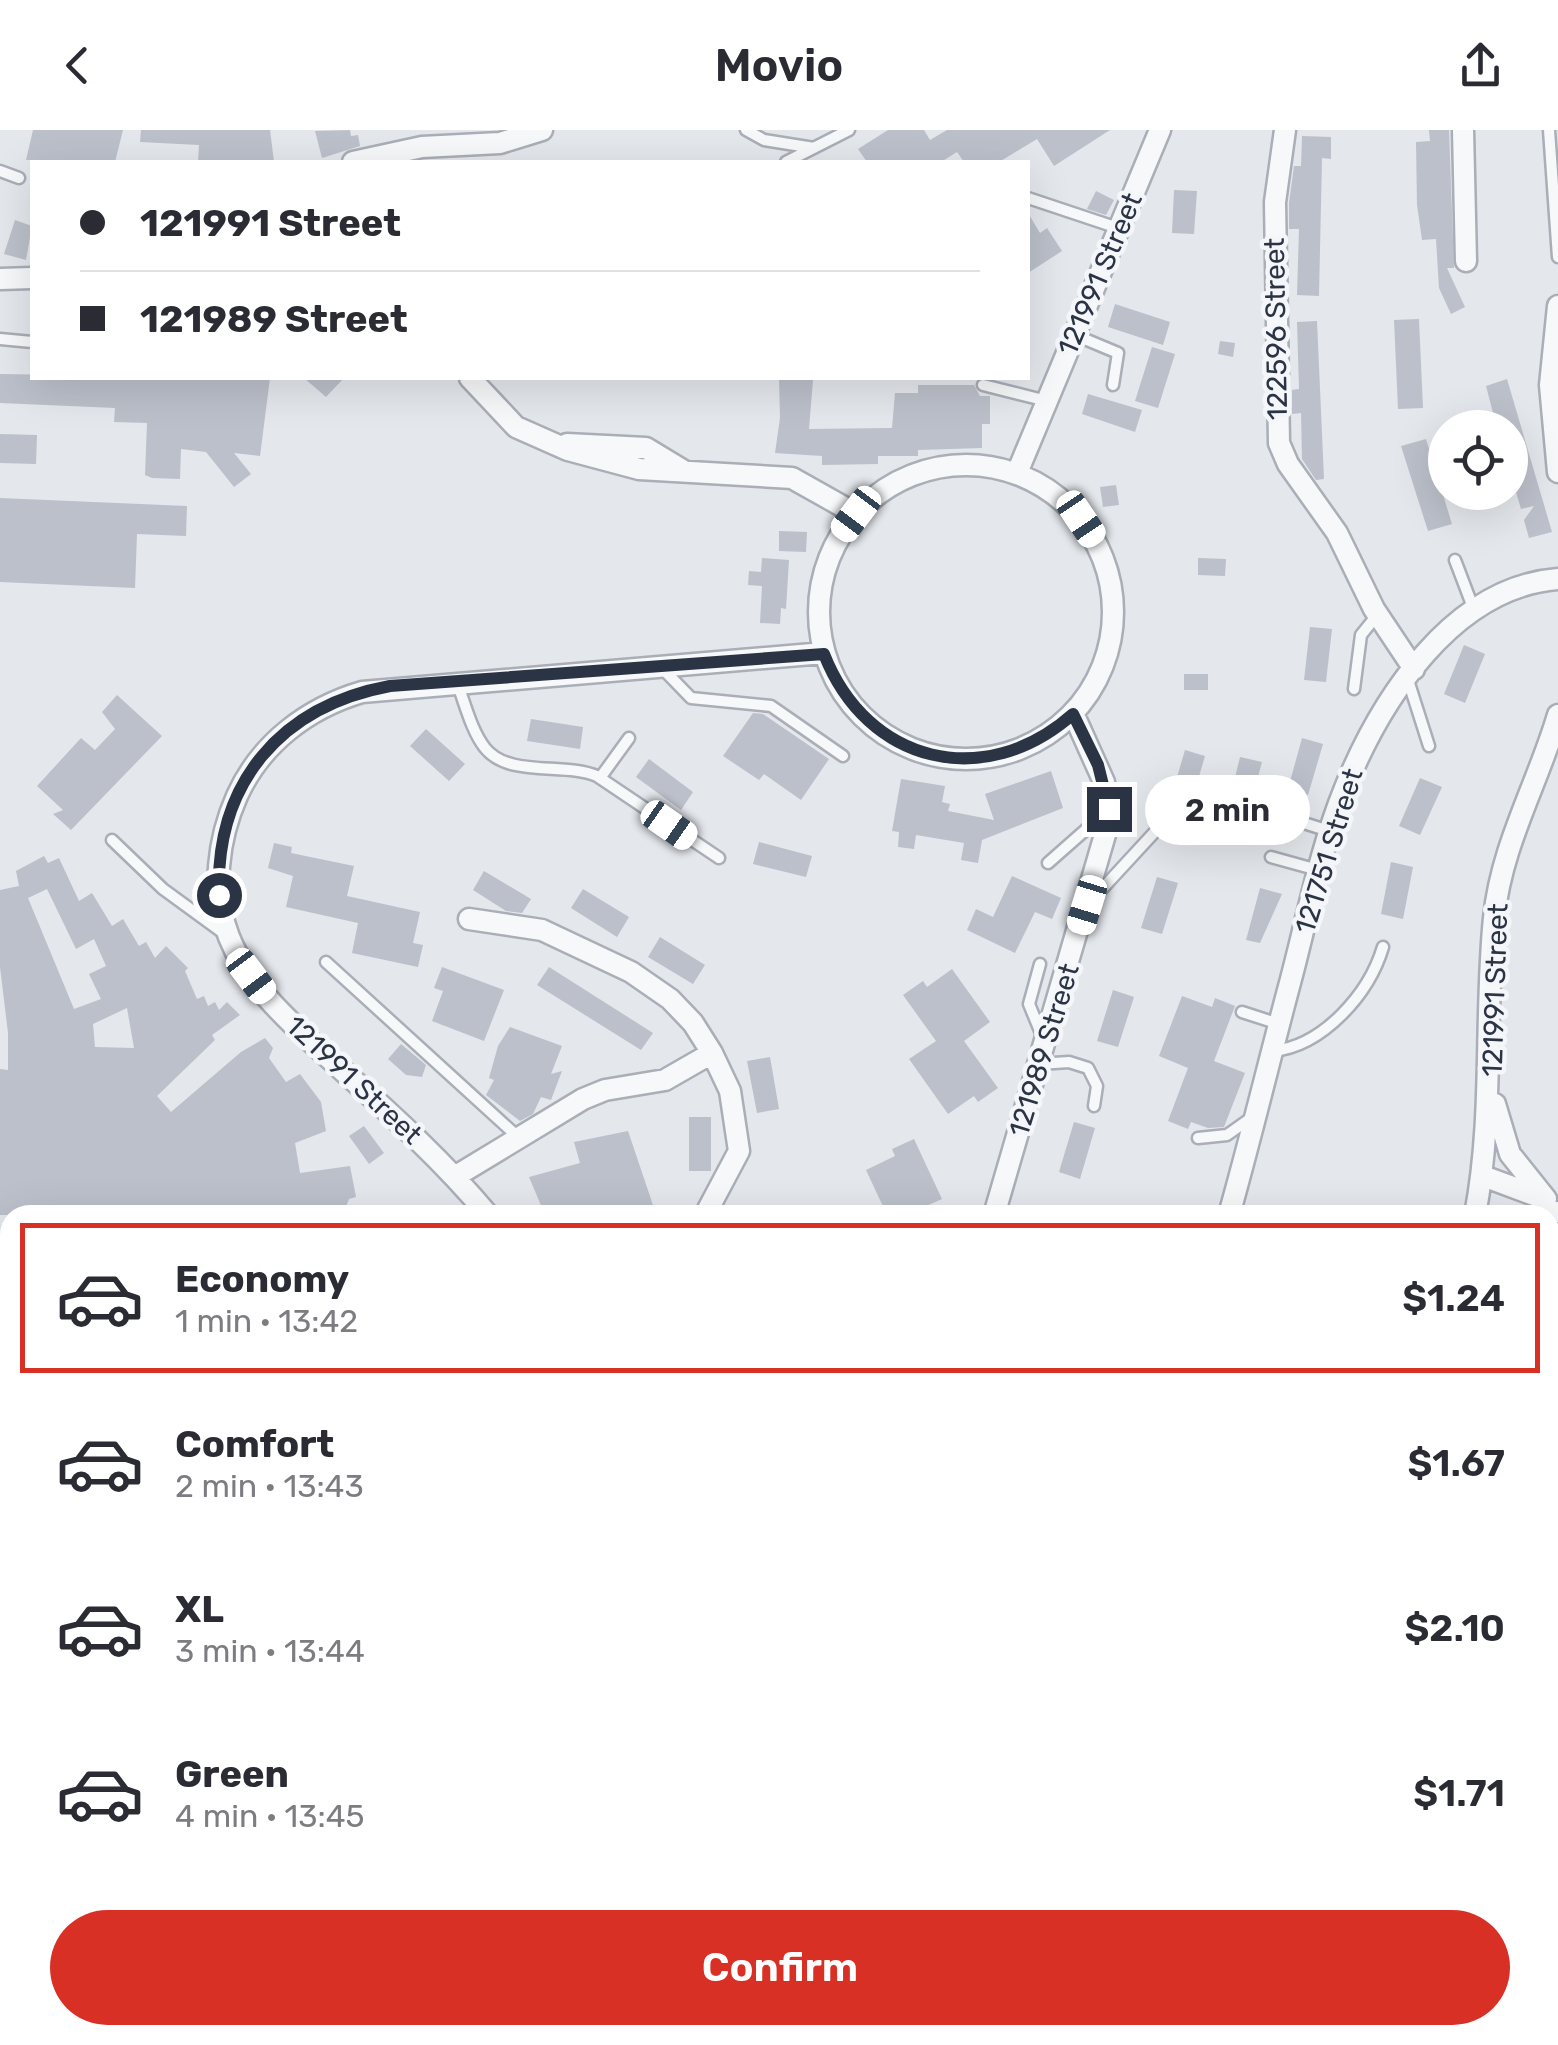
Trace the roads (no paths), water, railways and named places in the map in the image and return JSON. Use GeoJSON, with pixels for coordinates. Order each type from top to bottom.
{"type":"FeatureCollection","features":[{"type":"Feature","properties":{"kind":"street"},"geometry":{"type":"LineString","coordinates":[[362,160],[422,147],[511,141],[542,130]]}},
{"type":"Feature","properties":{"kind":"street","name":"121991 Street"},"geometry":{"type":"LineString","coordinates":[[1017,473],[1160,130]]}},
{"type":"Feature","properties":{"kind":"street","name":"122596 Street"},"geometry":{"type":"LineString","coordinates":[[1285,130],[1275,202],[1277,434],[1288,464],[1337,533],[1411,674]]}},
{"type":"Feature","properties":{"kind":"street"},"geometry":{"type":"LineString","coordinates":[[1463,130],[1466,261]]}},
{"type":"Feature","properties":{"kind":"street"},"geometry":{"type":"LineString","coordinates":[[0,279],[30,278]]}},
{"type":"Feature","properties":{"kind":"street"},"geometry":{"type":"LineString","coordinates":[[1558,306],[1550,401],[1558,472]]}},
{"type":"Feature","properties":{"kind":"street"},"geometry":{"type":"LineString","coordinates":[[472,380],[516,428],[554,445],[636,446],[666,456],[684,471],[792,478],[856,514]]}},
{"type":"Feature","properties":{"kind":"street"},"geometry":{"type":"LineString","coordinates":[[959,464],[1017,473],[1062,500],[1089,530],[1107,566],[1113,591],[1110,644],[1090,693],[1073,714],[1038,740],[1008,753],[976,759],[932,755],[891,738],[864,718],[843,693],[824,654],[818,604],[822,579],[841,533],[856,514],[903,479],[959,464]]}},
{"type":"Feature","properties":{"kind":"street","name":"121751 Street"},"geometry":{"type":"LineString","coordinates":[[1232,1205],[1318,870],[1360,752],[1411,674],[1474,610],[1506,592],[1558,579]]}},
{"type":"Feature","properties":{"kind":"street","name":"121991 Street"},"geometry":{"type":"LineString","coordinates":[[480,1205],[456,1176],[267,998],[228,936],[219,895],[222,842],[244,781],[263,754],[306,715],[333,700],[390,686],[824,654]]}},
{"type":"Feature","properties":{"kind":"street","name":"121989 Street"},"geometry":{"type":"LineString","coordinates":[[997,1205],[1104,848],[1109,809],[1098,765],[1073,714]]}},
{"type":"Feature","properties":{"kind":"street","name":"121991 Street"},"geometry":{"type":"LineString","coordinates":[[1478,1205],[1491,1088],[1493,944],[1499,891],[1518,818],[1558,714]]}},
{"type":"Feature","properties":{"kind":"street"},"geometry":{"type":"LineString","coordinates":[[469,919],[542,930],[631,972],[670,999],[694,1023],[730,1092],[740,1152],[711,1205]]}},
{"type":"Feature","properties":{"kind":"street"},"geometry":{"type":"LineString","coordinates":[[456,1176],[598,1092],[665,1080],[712,1053]]}},
{"type":"Feature","properties":{"kind":"street"},"geometry":{"type":"LineString","coordinates":[[1491,1088],[1510,1154],[1548,1205]]}},
{"type":"Feature","properties":{"kind":"street"},"geometry":{"type":"LineString","coordinates":[[1482,1176],[1545,1205]]}},
{"type":"Feature","properties":{"kind":"lane"},"geometry":{"type":"LineString","coordinates":[[746,130],[764,140],[814,148]]}},
{"type":"Feature","properties":{"kind":"lane"},"geometry":{"type":"LineString","coordinates":[[790,160],[849,130]]}},
{"type":"Feature","properties":{"kind":"lane"},"geometry":{"type":"LineString","coordinates":[[1549,130],[1558,257]]}},
{"type":"Feature","properties":{"kind":"lane"},"geometry":{"type":"LineString","coordinates":[[0,172],[19,178]]}},
{"type":"Feature","properties":{"kind":"lane"},"geometry":{"type":"LineString","coordinates":[[1030,199],[1119,229]]}},
{"type":"Feature","properties":{"kind":"lane"},"geometry":{"type":"LineString","coordinates":[[1074,335],[1118,353],[1113,385]]}},
{"type":"Feature","properties":{"kind":"lane"},"geometry":{"type":"LineString","coordinates":[[0,340],[30,342]]}},
{"type":"Feature","properties":{"kind":"lane"},"geometry":{"type":"LineString","coordinates":[[983,385],[1047,401]]}},
{"type":"Feature","properties":{"kind":"lane"},"geometry":{"type":"LineString","coordinates":[[1455,560],[1474,610]]}},
{"type":"Feature","properties":{"kind":"lane"},"geometry":{"type":"LineString","coordinates":[[1354,689],[1361,635],[1378,614]]}},
{"type":"Feature","properties":{"kind":"lane"},"geometry":{"type":"LineString","coordinates":[[660,666],[690,698],[770,706],[843,756]]}},
{"type":"Feature","properties":{"kind":"lane"},"geometry":{"type":"LineString","coordinates":[[1411,674],[1429,746]]}},
{"type":"Feature","properties":{"kind":"lane"},"geometry":{"type":"LineString","coordinates":[[456,682],[481,741],[494,756],[509,764],[579,769],[600,778],[718,858]]}},
{"type":"Feature","properties":{"kind":"lane"},"geometry":{"type":"LineString","coordinates":[[600,778],[629,738]]}},
{"type":"Feature","properties":{"kind":"lane"},"geometry":{"type":"LineString","coordinates":[[1048,863],[1109,809]]}},
{"type":"Feature","properties":{"kind":"lane"},"geometry":{"type":"LineString","coordinates":[[1282,816],[1330,832]]}},
{"type":"Feature","properties":{"kind":"lane"},"geometry":{"type":"LineString","coordinates":[[1087,905],[1164,823]]}},
{"type":"Feature","properties":{"kind":"lane"},"geometry":{"type":"LineString","coordinates":[[112,840],[163,890],[228,936]]}},
{"type":"Feature","properties":{"kind":"lane"},"geometry":{"type":"LineString","coordinates":[[1271,857],[1318,870]]}},
{"type":"Feature","properties":{"kind":"lane"},"geometry":{"type":"LineString","coordinates":[[1272,1052],[1301,1046],[1323,1030],[1369,981],[1384,947]]}},
{"type":"Feature","properties":{"kind":"lane"},"geometry":{"type":"LineString","coordinates":[[326,962],[519,1138]]}},
{"type":"Feature","properties":{"kind":"lane"},"geometry":{"type":"LineString","coordinates":[[1040,964],[1029,1004],[1043,1054],[1088,1068],[1097,1086],[1094,1106]]}},
{"type":"Feature","properties":{"kind":"lane"},"geometry":{"type":"LineString","coordinates":[[1242,1012],[1279,1024]]}},
{"type":"Feature","properties":{"kind":"lane"},"geometry":{"type":"LineString","coordinates":[[1198,1138],[1228,1135],[1255,1116]]}}]}
